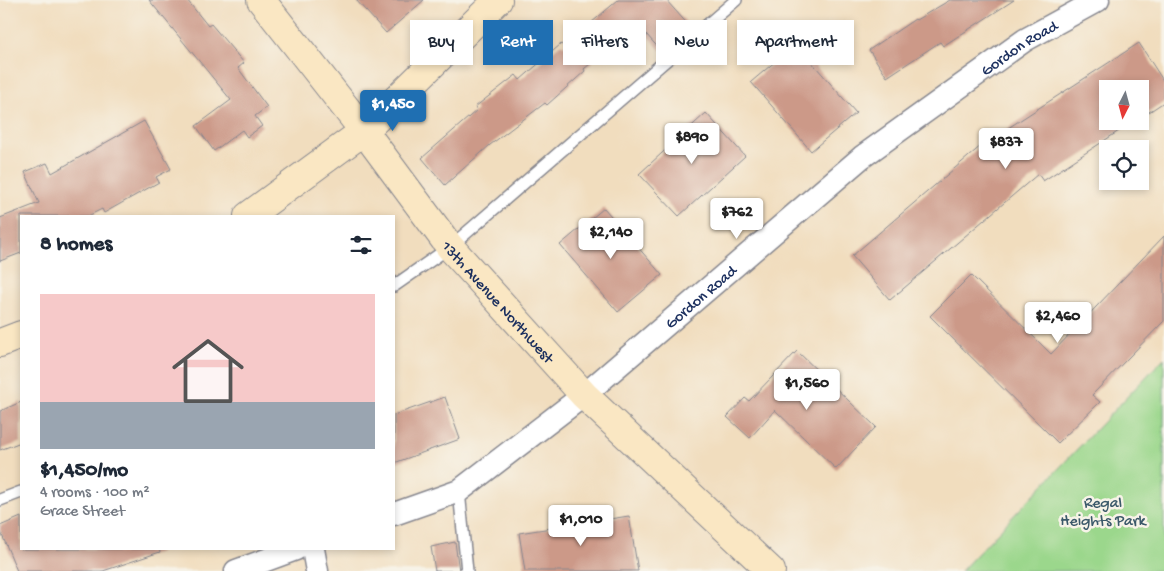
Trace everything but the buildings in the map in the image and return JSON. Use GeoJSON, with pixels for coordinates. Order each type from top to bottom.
{"type":"FeatureCollection","features":[{"type":"Feature","properties":{"kind":"street","name":"13th Avenue Northwest"},"geometry":{"type":"LineString","coordinates":[[261,0],[364,131],[450,247],[584,395],[771,571]]}},
{"type":"Feature","properties":{"kind":"street"},"geometry":{"type":"LineString","coordinates":[[249,215],[364,131],[498,0]]}},
{"type":"Feature","properties":{"kind":"street","name":"Gordon Road"},"geometry":{"type":"LineString","coordinates":[[395,514],[459,491],[584,395],[862,157],[1025,40],[1098,0]]}},
{"type":"Feature","properties":{"kind":"street"},"geometry":{"type":"LineString","coordinates":[[0,343],[20,335]]}},
{"type":"Feature","properties":{"kind":"street"},"geometry":{"type":"LineString","coordinates":[[236,571],[293,550]]}},
{"type":"Feature","properties":{"kind":"street"},"geometry":{"type":"LineString","coordinates":[[313,550],[317,571]]}},
{"type":"Feature","properties":{"kind":"lane"},"geometry":{"type":"LineString","coordinates":[[395,285],[450,247],[736,0]]}},
{"type":"Feature","properties":{"kind":"lane"},"geometry":{"type":"LineString","coordinates":[[459,491],[467,571]]}},
{"type":"Feature","properties":{"kind":"lane"},"geometry":{"type":"LineString","coordinates":[[0,500],[20,492]]}},
{"type":"Feature","properties":{"kind":"green space","name":"Regal Heights Park"},"geometry":{"type":"Polygon","coordinates":[[[1164,358],[1164,571],[961,571],[1164,358]]]}}]}
